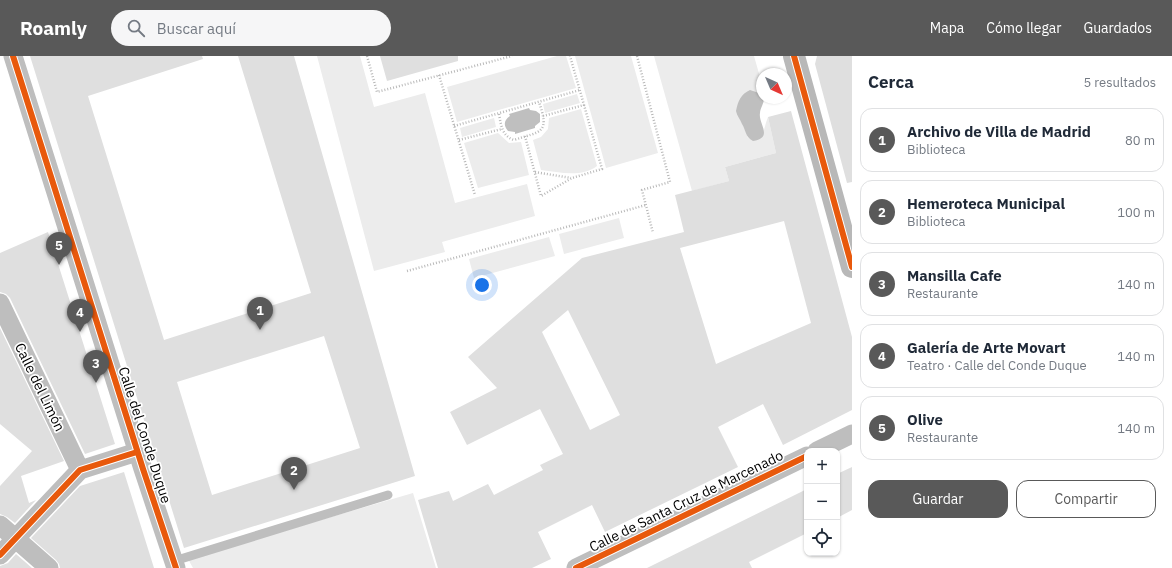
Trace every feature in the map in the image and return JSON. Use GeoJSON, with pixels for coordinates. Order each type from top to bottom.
{"type":"FeatureCollection","features":[{"type":"Feature","properties":{"kind":"street","name":"Calle del Conde Duque"},"geometry":{"type":"LineString","coordinates":[[13,56],[137,452],[175,564]]}},
{"type":"Feature","properties":{"kind":"street"},"geometry":{"type":"LineString","coordinates":[[794,56],[852,267]]}},
{"type":"Feature","properties":{"kind":"street","name":"Calle del Limón"},"geometry":{"type":"LineString","coordinates":[[0,303],[80,470]]}},
{"type":"Feature","properties":{"kind":"street"},"geometry":{"type":"LineString","coordinates":[[823,448],[852,434]]}},
{"type":"Feature","properties":{"kind":"street"},"geometry":{"type":"LineString","coordinates":[[0,555],[80,470],[137,452]]}},
{"type":"Feature","properties":{"kind":"street","name":"Calle de Santa Cruz de Marcenado"},"geometry":{"type":"LineString","coordinates":[[576,568],[804,457]]}},
{"type":"Feature","properties":{"kind":"street"},"geometry":{"type":"LineString","coordinates":[[0,525],[49,568]]}},
{"type":"Feature","properties":{"kind":"lane"},"geometry":{"type":"LineString","coordinates":[[175,564],[388,495]]}},
{"type":"Feature","properties":{"kind":"path"},"geometry":{"type":"LineString","coordinates":[[367,56],[377,92],[512,56]]}},
{"type":"Feature","properties":{"kind":"path"},"geometry":{"type":"LineString","coordinates":[[525,136],[541,196],[572,178],[602,169],[570,56]]}},
{"type":"Feature","properties":{"kind":"path"},"geometry":{"type":"LineString","coordinates":[[637,56],[670,182],[642,190],[653,233]]}},
{"type":"Feature","properties":{"kind":"path"},"geometry":{"type":"LineString","coordinates":[[439,75],[475,196]]}},
{"type":"Feature","properties":{"kind":"path"},"geometry":{"type":"LineString","coordinates":[[454,126],[580,90]]}},
{"type":"Feature","properties":{"kind":"path"},"geometry":{"type":"LineString","coordinates":[[499,114],[502,129],[506,136],[514,140],[538,132],[542,128],[544,124],[539,102]]}},
{"type":"Feature","properties":{"kind":"path"},"geometry":{"type":"LineString","coordinates":[[543,116],[584,104]]}},
{"type":"Feature","properties":{"kind":"path"},"geometry":{"type":"LineString","coordinates":[[459,140],[502,129]]}},
{"type":"Feature","properties":{"kind":"path"},"geometry":{"type":"LineString","coordinates":[[535,172],[572,178]]}},
{"type":"Feature","properties":{"kind":"path"},"geometry":{"type":"LineString","coordinates":[[407,271],[646,205]]}},
{"type":"Feature","properties":{"kind":"shaded area"},"geometry":{"type":"Polygon","coordinates":[[[317,56],[360,56],[374,107],[425,93],[455,203],[527,184],[535,216],[442,242],[445,252],[374,271],[317,56]]]}},
{"type":"Feature","properties":{"kind":"shaded area"},"geometry":{"type":"Polygon","coordinates":[[[557,56],[566,56],[576,88],[457,122],[447,87],[557,56]]]}},
{"type":"Feature","properties":{"kind":"shaded area"},"geometry":{"type":"Polygon","coordinates":[[[575,56],[631,56],[658,153],[606,168],[575,56]]]}},
{"type":"Feature","properties":{"kind":"shaded area"},"geometry":{"type":"Polygon","coordinates":[[[654,56],[754,56],[757,68],[756,68],[756,99],[744,126],[748,138],[758,140],[763,132],[768,117],[776,153],[725,167],[729,181],[692,191],[654,56]]]}},
{"type":"Feature","properties":{"kind":"shaded area"},"geometry":{"type":"Polygon","coordinates":[[[750,90],[756,92],[756,104],[762,104],[760,117],[764,130],[763,137],[753,141],[747,135],[736,111],[740,98],[750,90]]]}},
{"type":"Feature","properties":{"kind":"shaded area"},"geometry":{"type":"Polygon","coordinates":[[[577,94],[580,103],[545,113],[543,104],[577,94]]]}},
{"type":"Feature","properties":{"kind":"shaded area"},"geometry":{"type":"Polygon","coordinates":[[[529,108],[530,110],[536,111],[540,114],[540,122],[535,126],[535,128],[515,134],[515,132],[508,131],[505,127],[505,123],[506,119],[510,116],[509,114],[529,108]]]}},
{"type":"Feature","properties":{"kind":"shaded area"},"geometry":{"type":"Polygon","coordinates":[[[581,109],[597,166],[591,170],[577,173],[562,173],[541,170],[533,140],[541,137],[548,129],[549,118],[581,109]]]}},
{"type":"Feature","properties":{"kind":"shaded area"},"geometry":{"type":"Polygon","coordinates":[[[494,118],[496,127],[462,137],[460,128],[494,118]]]}},
{"type":"Feature","properties":{"kind":"shaded area"},"geometry":{"type":"Polygon","coordinates":[[[498,133],[509,143],[521,142],[529,175],[478,188],[464,143],[498,133]]]}},
{"type":"Feature","properties":{"kind":"shaded area"},"geometry":{"type":"Polygon","coordinates":[[[619,218],[624,238],[564,254],[559,234],[619,218]]]}},
{"type":"Feature","properties":{"kind":"shaded area"},"geometry":{"type":"Polygon","coordinates":[[[549,237],[555,256],[474,278],[469,259],[549,237]]]}},
{"type":"Feature","properties":{"kind":"shaded area"},"geometry":{"type":"Polygon","coordinates":[[[413,493],[436,568],[193,568],[188,559],[413,493]]]}},
{"type":"Feature","properties":{"kind":"building"},"geometry":{"type":"Polygon","coordinates":[[[30,56],[202,56],[203,59],[88,96],[164,340],[311,293],[238,56],[294,56],[415,476],[184,548],[30,56]],[[324,336],[177,382],[212,495],[360,448],[324,336]]]}},
{"type":"Feature","properties":{"kind":"building"},"geometry":{"type":"Polygon","coordinates":[[[380,56],[458,56],[458,61],[387,81],[380,56]]]}},
{"type":"Feature","properties":{"kind":"building"},"geometry":{"type":"Polygon","coordinates":[[[817,56],[852,56],[852,182],[847,183],[815,64],[817,56]]]}},
{"type":"Feature","properties":{"kind":"building"},"geometry":{"type":"Polygon","coordinates":[[[791,111],[852,337],[852,410],[783,445],[763,404],[718,427],[738,467],[605,532],[592,505],[538,532],[551,559],[532,568],[438,568],[418,500],[449,491],[453,501],[488,484],[494,495],[543,470],[540,465],[563,454],[540,409],[467,445],[450,412],[497,388],[468,357],[582,258],[684,232],[675,195],[729,181],[725,167],[776,153],[768,117],[791,111]],[[784,221],[680,248],[716,364],[811,323],[784,221]],[[568,310],[542,332],[590,430],[620,415],[568,310]]]}},
{"type":"Feature","properties":{"kind":"building"},"geometry":{"type":"Polygon","coordinates":[[[48,232],[115,444],[85,454],[10,298],[6,294],[0,292],[0,253],[48,232]]]}},
{"type":"Feature","properties":{"kind":"building"},"geometry":{"type":"Polygon","coordinates":[[[0,328],[64,461],[21,476],[29,503],[36,500],[15,523],[0,514],[0,486],[32,451],[0,424],[0,328]]]}},
{"type":"Feature","properties":{"kind":"building"},"geometry":{"type":"Polygon","coordinates":[[[852,467],[852,510],[840,516],[840,484],[840,473],[852,467]]]}},
{"type":"Feature","properties":{"kind":"building"},"geometry":{"type":"Polygon","coordinates":[[[124,472],[154,568],[60,568],[56,560],[31,538],[80,486],[124,472]]]}},
{"type":"Feature","properties":{"kind":"building"},"geometry":{"type":"Polygon","coordinates":[[[804,490],[804,534],[749,562],[752,568],[647,568],[804,490]]]}},
{"type":"Feature","properties":{"kind":"building"},"geometry":{"type":"Polygon","coordinates":[[[16,554],[32,568],[0,568],[0,566],[8,563],[16,554]]]}},
{"type":"Feature","properties":{"kind":"cycle path"},"geometry":{"type":"LineString","coordinates":[[13,56],[143,469],[176,568]]}},
{"type":"Feature","properties":{"kind":"cycle path"},"geometry":{"type":"LineString","coordinates":[[794,56],[852,267]]}},
{"type":"Feature","properties":{"kind":"cycle path"},"geometry":{"type":"LineString","coordinates":[[0,555],[80,470],[137,452]]}},
{"type":"Feature","properties":{"kind":"cycle path"},"geometry":{"type":"LineString","coordinates":[[576,568],[804,457]]}},
{"type":"Feature","properties":{"kind":"place","name":"Olive"},"geometry":{"type":"Point","coordinates":[59,265]}},
{"type":"Feature","properties":{"kind":"place","name":"Archivo de Villa de Madrid"},"geometry":{"type":"Point","coordinates":[260,330]}},
{"type":"Feature","properties":{"kind":"place","name":"Galería de Arte Movart"},"geometry":{"type":"Point","coordinates":[80,332]}},
{"type":"Feature","properties":{"kind":"place","name":"Mansilla Cafe"},"geometry":{"type":"Point","coordinates":[96,383]}},
{"type":"Feature","properties":{"kind":"place","name":"Hemeroteca Municipal"},"geometry":{"type":"Point","coordinates":[294,490]}}]}
